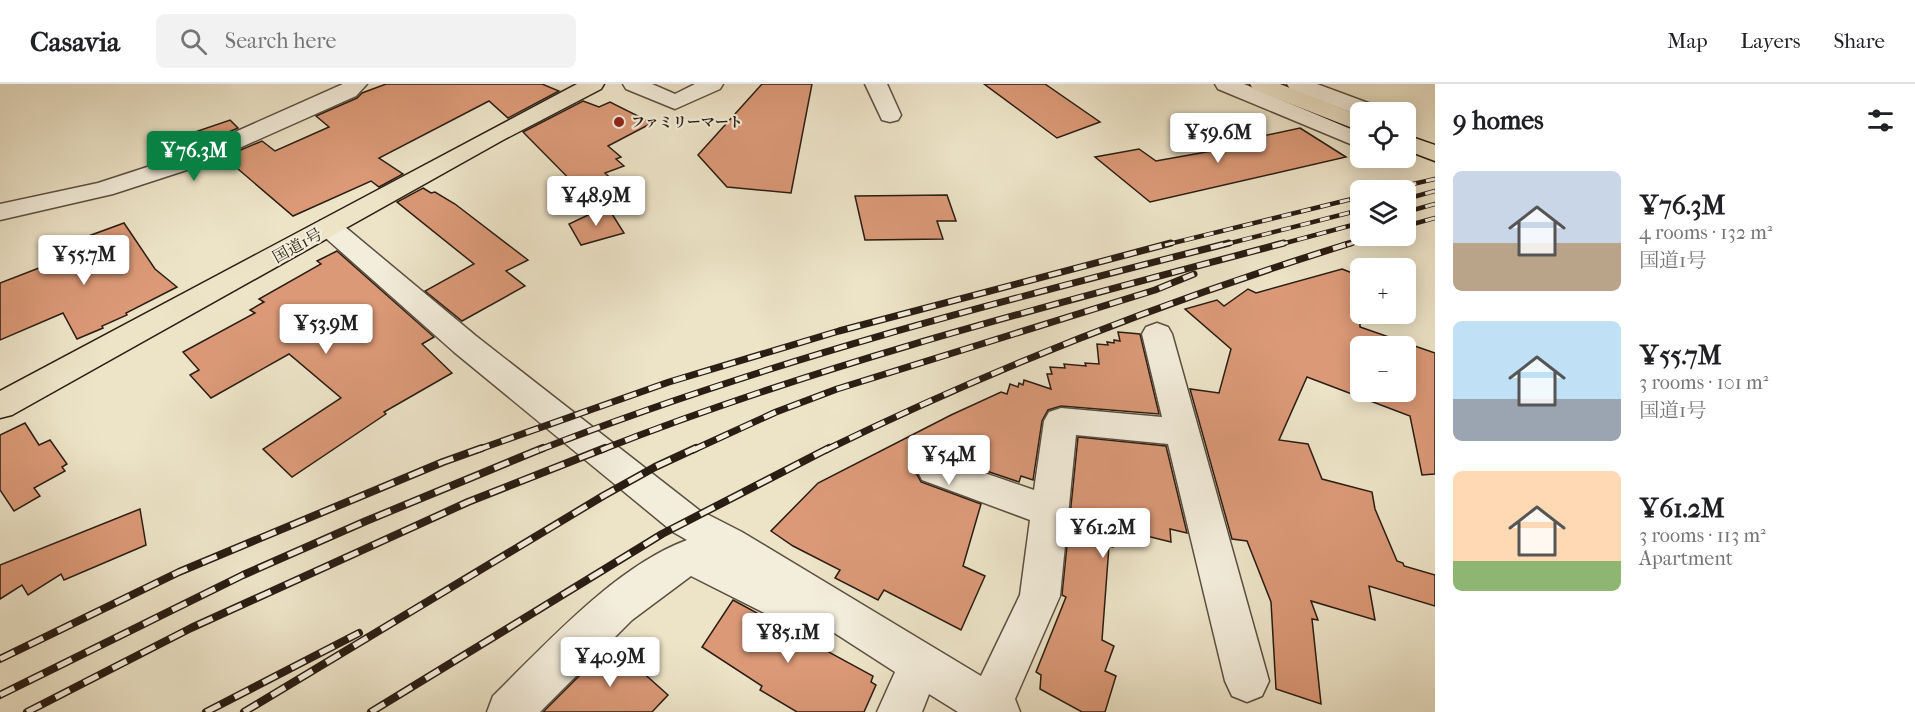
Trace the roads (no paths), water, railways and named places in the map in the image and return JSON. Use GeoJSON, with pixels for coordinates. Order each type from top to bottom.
{"type":"FeatureCollection","features":[{"type":"Feature","properties":{"kind":"main road","name":"国道1号"},"geometry":{"type":"LineString","coordinates":[[0,406],[495,135],[593,84]]}},
{"type":"Feature","properties":{"kind":"main road"},"geometry":{"type":"LineString","coordinates":[[1261,84],[1350,120]]}},
{"type":"Feature","properties":{"kind":"main road"},"geometry":{"type":"LineString","coordinates":[[1416,146],[1435,154]]}},
{"type":"Feature","properties":{"kind":"street"},"geometry":{"type":"LineString","coordinates":[[0,212],[104,189],[190,161],[348,92],[356,84]]}},
{"type":"Feature","properties":{"kind":"street"},"geometry":{"type":"LineString","coordinates":[[634,84],[675,102],[712,84]]}},
{"type":"Feature","properties":{"kind":"street"},"geometry":{"type":"LineString","coordinates":[[876,84],[890,115]]}},
{"type":"Feature","properties":{"kind":"street"},"geometry":{"type":"LineString","coordinates":[[1226,84],[1350,137]]}},
{"type":"Feature","properties":{"kind":"street"},"geometry":{"type":"LineString","coordinates":[[1298,84],[1350,104]]}},
{"type":"Feature","properties":{"kind":"street"},"geometry":{"type":"LineString","coordinates":[[329,227],[465,344],[686,521],[728,544],[993,709],[1040,596],[1061,421],[1180,432]]}},
{"type":"Feature","properties":{"kind":"street"},"geometry":{"type":"LineString","coordinates":[[1156,334],[1247,681]]}},
{"type":"Feature","properties":{"kind":"street"},"geometry":{"type":"LineString","coordinates":[[935,470],[1050,511]]}},
{"type":"Feature","properties":{"kind":"street"},"geometry":{"type":"LineString","coordinates":[[509,712],[596,626],[666,568],[690,556],[824,625],[862,629]]}},
{"type":"Feature","properties":{"kind":"street"},"geometry":{"type":"LineString","coordinates":[[899,712],[920,665]]}},
{"type":"Feature","properties":{"kind":"railway"},"geometry":{"type":"LineString","coordinates":[[1416,183],[1435,179]]}},
{"type":"Feature","properties":{"kind":"railway"},"geometry":{"type":"LineString","coordinates":[[1416,196],[1435,191]]}},
{"type":"Feature","properties":{"kind":"railway"},"geometry":{"type":"LineString","coordinates":[[1165,245],[1350,199]]}},
{"type":"Feature","properties":{"kind":"railway"},"geometry":{"type":"LineString","coordinates":[[1416,209],[1435,204]]}},
{"type":"Feature","properties":{"kind":"railway"},"geometry":{"type":"LineString","coordinates":[[1223,245],[1350,213]]}},
{"type":"Feature","properties":{"kind":"railway"},"geometry":{"type":"LineString","coordinates":[[1416,223],[1435,218]]}},
{"type":"Feature","properties":{"kind":"railway"},"geometry":{"type":"LineString","coordinates":[[1278,245],[1350,226]]}},
{"type":"Feature","properties":{"kind":"railway"},"geometry":{"type":"LineString","coordinates":[[477,450],[669,382],[839,331],[1171,243]]}},
{"type":"Feature","properties":{"kind":"railway"},"geometry":{"type":"LineString","coordinates":[[539,450],[624,418],[795,361],[968,311],[1229,243]]}},
{"type":"Feature","properties":{"kind":"railway"},"geometry":{"type":"LineString","coordinates":[[601,450],[684,419],[854,362],[1025,312],[1284,243]]}},
{"type":"Feature","properties":{"kind":"railway"},"geometry":{"type":"LineString","coordinates":[[826,450],[954,391],[1084,336],[1217,287],[1350,243]]}},
{"type":"Feature","properties":{"kind":"railway"},"geometry":{"type":"LineString","coordinates":[[693,450],[776,412],[837,389],[1155,290],[1194,274]]}},
{"type":"Feature","properties":{"kind":"railway"},"geometry":{"type":"LineString","coordinates":[[0,659],[179,572],[443,462],[482,448]]}},
{"type":"Feature","properties":{"kind":"railway"},"geometry":{"type":"LineString","coordinates":[[0,695],[243,575],[543,448]]}},
{"type":"Feature","properties":{"kind":"railway"},"geometry":{"type":"LineString","coordinates":[[27,712],[191,628],[468,502],[605,448]]}},
{"type":"Feature","properties":{"kind":"railway"},"geometry":{"type":"LineString","coordinates":[[244,712],[603,496],[655,467],[696,448]]}},
{"type":"Feature","properties":{"kind":"railway"},"geometry":{"type":"LineString","coordinates":[[371,712],[662,534],[829,448]]}},
{"type":"Feature","properties":{"kind":"railway"},"geometry":{"type":"LineString","coordinates":[[206,712],[359,633]]}},
{"type":"Feature","properties":{"kind":"place","name":"ファミリーマート"},"geometry":{"type":"Point","coordinates":[619,122]}}]}
